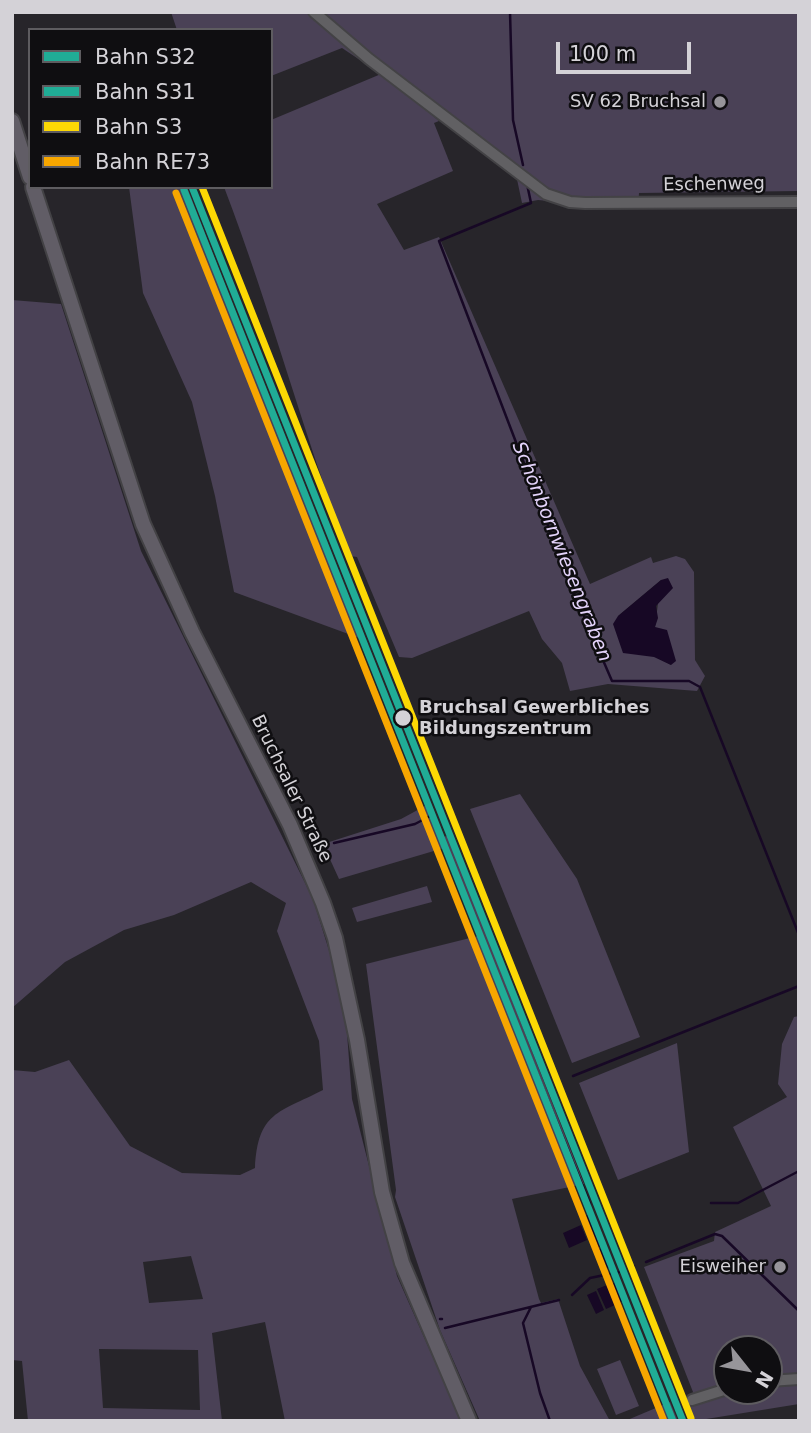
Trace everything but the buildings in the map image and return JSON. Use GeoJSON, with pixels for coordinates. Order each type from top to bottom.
{"type":"FeatureCollection","features":[{"type":"Feature","properties":{"kind":"main road"},"geometry":{"type":"LineString","coordinates":[[12,121],[28,171]]}},
{"type":"Feature","properties":{"kind":"main road","name":"Bruchsaler Straße"},"geometry":{"type":"LineString","coordinates":[[34,189],[144,524],[192,632],[301,848],[323,902],[335,938],[357,1040],[382,1192],[402,1263],[469,1421]]}},
{"type":"Feature","properties":{"kind":"street","name":"Eschenweg"},"geometry":{"type":"LineString","coordinates":[[314,12],[369,59],[546,194],[570,202],[799,202]]}},
{"type":"Feature","properties":{"kind":"street"},"geometry":{"type":"LineString","coordinates":[[692,1400],[713,1393]]}},
{"type":"Feature","properties":{"kind":"shaded area"},"geometry":{"type":"Polygon","coordinates":[[[171,12],[799,12],[799,191],[639,193],[638,209],[538,200],[522,203],[514,165],[391,81],[439,121],[434,123],[453,171],[377,204],[404,250],[439,237],[590,584],[651,557],[653,563],[676,556],[685,559],[694,572],[695,660],[705,676],[697,691],[608,684],[570,691],[562,663],[542,639],[529,611],[412,658],[399,657],[357,557],[350,556],[225,189],[273,189],[273,119],[381,74],[342,48],[273,75],[273,28],[176,28],[171,12]],[[661,580],[618,616],[654,656],[671,665],[655,627],[661,580]]]}},
{"type":"Feature","properties":{"kind":"shaded area"},"geometry":{"type":"Polygon","coordinates":[[[129,189],[188,189],[362,639],[234,592],[215,496],[192,402],[143,293],[129,189]]]}},
{"type":"Feature","properties":{"kind":"shaded area"},"geometry":{"type":"Polygon","coordinates":[[[12,300],[61,304],[141,551],[313,899],[336,973],[347,1033],[352,1099],[397,1276],[461,1421],[285,1421],[265,1322],[212,1333],[222,1421],[28,1421],[22,1361],[12,1360],[12,1070],[35,1072],[69,1060],[130,1146],[182,1173],[240,1175],[255,1168],[257,1150],[266,1125],[282,1110],[323,1090],[319,1041],[277,931],[286,903],[251,882],[174,915],[124,930],[65,962],[12,1008],[12,300]],[[191,1256],[143,1262],[149,1303],[203,1299],[191,1256]],[[99,1349],[103,1408],[200,1410],[198,1350],[99,1349]]]}},
{"type":"Feature","properties":{"kind":"shaded area"},"geometry":{"type":"Polygon","coordinates":[[[668,578],[673,588],[656,606],[658,618],[655,627],[667,630],[676,661],[671,665],[654,657],[623,653],[613,624],[618,616],[661,580],[668,578]]]}},
{"type":"Feature","properties":{"kind":"shaded area"},"geometry":{"type":"Polygon","coordinates":[[[520,794],[577,879],[640,1037],[572,1063],[470,809],[520,794]]]}},
{"type":"Feature","properties":{"kind":"shaded area"},"geometry":{"type":"Polygon","coordinates":[[[425,806],[442,837],[448,836],[584,1184],[512,1199],[539,1299],[541,1303],[558,1299],[580,1366],[610,1421],[480,1421],[440,1330],[395,1197],[366,964],[478,936],[480,933],[444,848],[339,879],[323,844],[401,819],[425,806]]]}},
{"type":"Feature","properties":{"kind":"shaded area"},"geometry":{"type":"Polygon","coordinates":[[[427,886],[432,902],[357,922],[352,908],[427,886]]]}},
{"type":"Feature","properties":{"kind":"shaded area"},"geometry":{"type":"Polygon","coordinates":[[[799,1016],[799,1404],[694,1421],[688,1404],[693,1392],[644,1267],[714,1241],[715,1232],[771,1206],[733,1127],[787,1097],[778,1084],[782,1044],[794,1017],[799,1016]]]}},
{"type":"Feature","properties":{"kind":"shaded area"},"geometry":{"type":"Polygon","coordinates":[[[677,1043],[689,1152],[618,1180],[579,1083],[677,1043]]]}},
{"type":"Feature","properties":{"kind":"shaded area"},"geometry":{"type":"Polygon","coordinates":[[[591,1213],[604,1245],[595,1249],[582,1218],[591,1213]]]}},
{"type":"Feature","properties":{"kind":"shaded area"},"geometry":{"type":"Polygon","coordinates":[[[581,1225],[587,1240],[569,1248],[563,1233],[581,1225]]]}},
{"type":"Feature","properties":{"kind":"shaded area"},"geometry":{"type":"Polygon","coordinates":[[[604,1247],[612,1266],[604,1270],[595,1251],[604,1247]]]}},
{"type":"Feature","properties":{"kind":"shaded area"},"geometry":{"type":"Polygon","coordinates":[[[618,1281],[626,1300],[617,1304],[609,1285],[618,1281]]]}},
{"type":"Feature","properties":{"kind":"shaded area"},"geometry":{"type":"Polygon","coordinates":[[[607,1285],[615,1305],[606,1309],[597,1289],[607,1285]]]}},
{"type":"Feature","properties":{"kind":"shaded area"},"geometry":{"type":"Polygon","coordinates":[[[596,1291],[604,1310],[596,1314],[587,1295],[596,1291]]]}},
{"type":"Feature","properties":{"kind":"shaded area"},"geometry":{"type":"Polygon","coordinates":[[[620,1360],[639,1406],[616,1415],[597,1369],[620,1360]]]}},
{"type":"Feature","properties":{"kind":"shaded area"},"geometry":{"type":"Polygon","coordinates":[[[670,1402],[678,1421],[625,1421],[670,1402]]]}},
{"type":"Feature","properties":{"kind":"waterway","name":"Schönbornwiesengraben"},"geometry":{"type":"LineString","coordinates":[[510,12],[513,120],[523,165]]}},
{"type":"Feature","properties":{"kind":"waterway","name":"Schönbornwiesengraben"},"geometry":{"type":"LineString","coordinates":[[527,184],[531,203],[439,241],[571,586],[612,681],[689,681],[700,687],[799,935]]}},
{"type":"Feature","properties":{"kind":"waterway"},"geometry":{"type":"LineString","coordinates":[[334,843],[415,824],[432,815],[590,1204]]}},
{"type":"Feature","properties":{"kind":"waterway"},"geometry":{"type":"LineString","coordinates":[[573,1076],[799,986]]}},
{"type":"Feature","properties":{"kind":"waterway","name":"Schönbornwiesengraben"},"geometry":{"type":"LineString","coordinates":[[711,1203],[738,1203],[799,1171]]}},
{"type":"Feature","properties":{"kind":"waterway"},"geometry":{"type":"LineString","coordinates":[[646,1262],[715,1234],[722,1236],[799,1311]]}},
{"type":"Feature","properties":{"kind":"waterway"},"geometry":{"type":"LineString","coordinates":[[572,1295],[590,1278],[619,1272]]}},
{"type":"Feature","properties":{"kind":"waterway"},"geometry":{"type":"LineString","coordinates":[[445,1328],[559,1300]]}},
{"type":"Feature","properties":{"kind":"waterway"},"geometry":{"type":"LineString","coordinates":[[531,1307],[523,1323],[540,1393],[550,1421]]}},
{"type":"Feature","properties":{"kind":"rail line","name":"S32"},"geometry":{"type":"LineString","coordinates":[[193,189],[683,1421]]}},
{"type":"Feature","properties":{"kind":"rail line","name":"S3"},"geometry":{"type":"LineString","coordinates":[[203,189],[691,1418]]}},
{"type":"Feature","properties":{"kind":"rail line","name":"S31"},"geometry":{"type":"LineString","coordinates":[[184,190],[673,1421]]}},
{"type":"Feature","properties":{"kind":"rail line","name":"RE73"},"geometry":{"type":"LineString","coordinates":[[176,193],[664,1421]]}},
{"type":"Feature","properties":{"kind":"place","name":"SV 62 Bruchsal"},"geometry":{"type":"Point","coordinates":[720,102]}},
{"type":"Feature","properties":{"kind":"place","name":"Bruchsal Gewerbliches Bildungszentrum"},"geometry":{"type":"Point","coordinates":[403,718]}},
{"type":"Feature","properties":{"kind":"place","name":"Eisweiher"},"geometry":{"type":"Point","coordinates":[780,1267]}}]}
